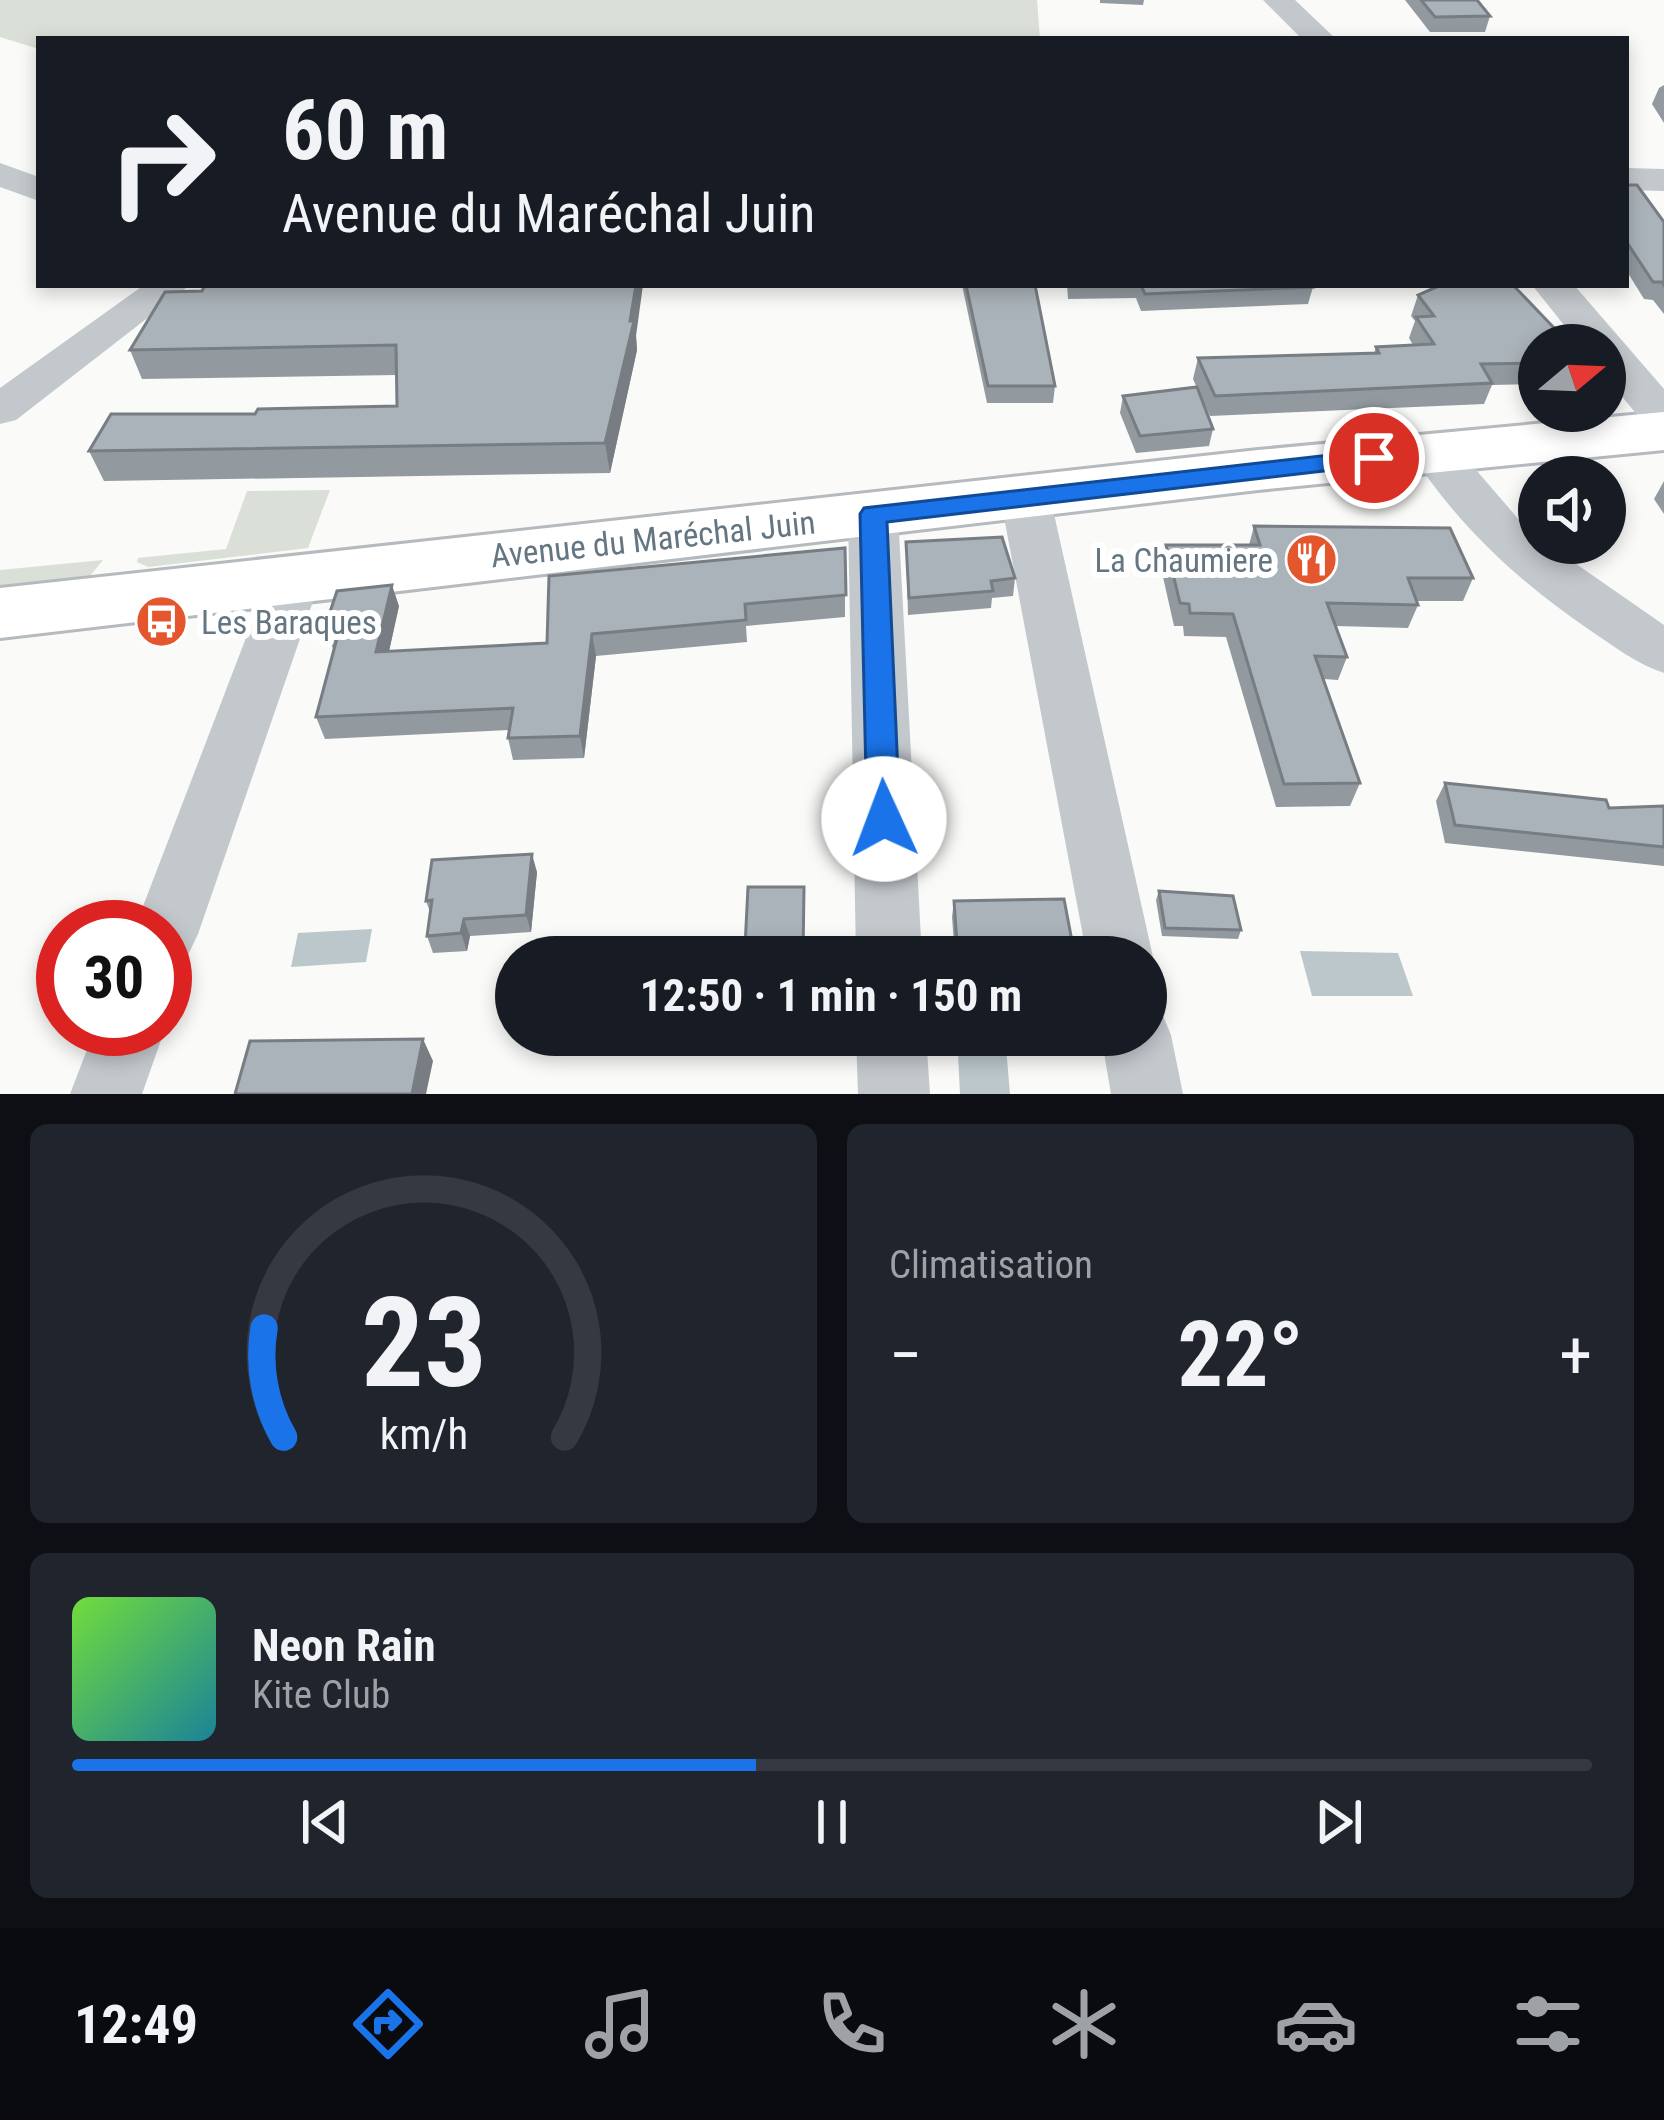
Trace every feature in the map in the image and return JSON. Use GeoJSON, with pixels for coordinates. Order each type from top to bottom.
{"type":"FeatureCollection","features":[{"type":"Feature","properties":{"kind":"main road","name":"Avenue du Maréchal Juin"},"geometry":{"type":"LineString","coordinates":[[0,613],[1024,496],[1664,431]]}},
{"type":"Feature","properties":{"kind":"street"},"geometry":{"type":"LineString","coordinates":[[1278,0],[1317,36]]}},
{"type":"Feature","properties":{"kind":"street"},"geometry":{"type":"LineString","coordinates":[[0,174],[36,189]]}},
{"type":"Feature","properties":{"kind":"street"},"geometry":{"type":"LineString","coordinates":[[1629,179],[1664,180]]}},
{"type":"Feature","properties":{"kind":"street"},"geometry":{"type":"LineString","coordinates":[[0,410],[166,288]]}},
{"type":"Feature","properties":{"kind":"street"},"geometry":{"type":"LineString","coordinates":[[1555,288],[1585,324]]}},
{"type":"Feature","properties":{"kind":"street"},"geometry":{"type":"LineString","coordinates":[[1626,372],[1664,418]]}},
{"type":"Feature","properties":{"kind":"street"},"geometry":{"type":"LineString","coordinates":[[1435,453],[1465,496],[1516,546],[1664,652]]}},
{"type":"Feature","properties":{"kind":"street"},"geometry":{"type":"LineString","coordinates":[[1024,496],[1116,936]]}},
{"type":"Feature","properties":{"kind":"street"},"geometry":{"type":"LineString","coordinates":[[873,514],[888,936]]}},
{"type":"Feature","properties":{"kind":"street"},"geometry":{"type":"LineString","coordinates":[[177,900],[295,578]]}},
{"type":"Feature","properties":{"kind":"street"},"geometry":{"type":"LineString","coordinates":[[106,1094],[120,1056]]}},
{"type":"Feature","properties":{"kind":"street"},"geometry":{"type":"LineString","coordinates":[[892,1056],[894,1094]]}},
{"type":"Feature","properties":{"kind":"street"},"geometry":{"type":"LineString","coordinates":[[1140,1056],[1148,1094]]}},
{"type":"Feature","properties":{"kind":"shaded area"},"geometry":{"type":"Polygon","coordinates":[[[0,0],[1037,0],[1040,36],[36,36],[36,48],[0,37],[0,0]]]}},
{"type":"Feature","properties":{"kind":"shaded area"},"geometry":{"type":"Polygon","coordinates":[[[330,490],[308,548],[148,567],[137,562],[138,558],[226,549],[247,491],[330,490]]]}},
{"type":"Feature","properties":{"kind":"shaded area"},"geometry":{"type":"Polygon","coordinates":[[[103,560],[90,576],[0,587],[0,570],[103,560]]]}},
{"type":"Feature","properties":{"kind":"shaded area"},"geometry":{"type":"Polygon","coordinates":[[[372,929],[366,962],[291,967],[298,933],[372,929]]]}},
{"type":"Feature","properties":{"kind":"shaded area"},"geometry":{"type":"Polygon","coordinates":[[[1300,951],[1398,953],[1413,996],[1312,996],[1300,951]]]}},
{"type":"Feature","properties":{"kind":"shaded area"},"geometry":{"type":"Polygon","coordinates":[[[958,1056],[1007,1056],[1010,1094],[960,1094],[958,1056]]]}},
{"type":"Feature","properties":{"kind":"building"},"geometry":{"type":"Polygon","coordinates":[[[1421,0],[1477,0],[1490,16],[1435,17],[1421,0]]]}},
{"type":"Feature","properties":{"kind":"building"},"geometry":{"type":"Polygon","coordinates":[[[1629,185],[1637,185],[1664,222],[1664,285],[1653,282],[1629,246],[1629,185]]]}},
{"type":"Feature","properties":{"kind":"building"},"geometry":{"type":"Polygon","coordinates":[[[636,288],[630,321],[634,321],[605,443],[89,451],[111,414],[255,414],[258,409],[397,406],[396,345],[130,350],[165,292],[636,288]]]}},
{"type":"Feature","properties":{"kind":"building"},"geometry":{"type":"Polygon","coordinates":[[[967,288],[1036,288],[1055,386],[988,386],[967,288]]]}},
{"type":"Feature","properties":{"kind":"building"},"geometry":{"type":"Polygon","coordinates":[[[1142,288],[1289,288],[1145,294],[1142,288]]]}},
{"type":"Feature","properties":{"kind":"building"},"geometry":{"type":"Polygon","coordinates":[[[1434,288],[1516,288],[1550,324],[1518,324],[1518,363],[1481,364],[1492,383],[1215,396],[1198,358],[1379,353],[1376,347],[1434,344],[1416,317],[1434,316],[1418,295],[1434,288]]]}},
{"type":"Feature","properties":{"kind":"building"},"geometry":{"type":"Polygon","coordinates":[[[1197,387],[1213,429],[1140,436],[1123,396],[1197,387]]]}},
{"type":"Feature","properties":{"kind":"building"},"geometry":{"type":"Polygon","coordinates":[[[1254,526],[1450,528],[1473,578],[1408,578],[1418,605],[1327,603],[1347,657],[1315,656],[1360,783],[1284,784],[1233,614],[1190,613],[1189,604],[1180,603],[1166,545],[1260,545],[1254,526]]]}},
{"type":"Feature","properties":{"kind":"building"},"geometry":{"type":"Polygon","coordinates":[[[1002,537],[1015,578],[991,581],[993,591],[909,598],[906,542],[1002,537]]]}},
{"type":"Feature","properties":{"kind":"building"},"geometry":{"type":"Polygon","coordinates":[[[845,548],[846,595],[745,604],[746,620],[592,634],[580,736],[508,738],[513,708],[316,717],[340,627],[325,627],[337,591],[392,585],[376,652],[547,643],[549,576],[845,548]]]}},
{"type":"Feature","properties":{"kind":"building"},"geometry":{"type":"Polygon","coordinates":[[[1445,783],[1606,800],[1609,808],[1664,806],[1664,847],[1455,825],[1445,783]]]}},
{"type":"Feature","properties":{"kind":"building"},"geometry":{"type":"Polygon","coordinates":[[[532,854],[526,915],[464,919],[461,933],[427,936],[432,860],[532,854]]]}},
{"type":"Feature","properties":{"kind":"building"},"geometry":{"type":"Polygon","coordinates":[[[748,887],[804,887],[803,936],[746,936],[748,887]]]}},
{"type":"Feature","properties":{"kind":"building"},"geometry":{"type":"Polygon","coordinates":[[[1159,891],[1233,896],[1241,930],[1165,928],[1159,891]]]}},
{"type":"Feature","properties":{"kind":"building"},"geometry":{"type":"Polygon","coordinates":[[[1064,899],[1071,936],[956,936],[954,901],[1064,899]]]}},
{"type":"Feature","properties":{"kind":"building"},"geometry":{"type":"Polygon","coordinates":[[[423,1039],[412,1094],[235,1094],[250,1041],[423,1039]]]}},
{"type":"Feature","properties":{"kind":"place","name":"La Chaumiere"},"geometry":{"type":"Point","coordinates":[1312,560]}},
{"type":"Feature","properties":{"kind":"place","name":"Les Baraques"},"geometry":{"type":"Point","coordinates":[162,622]}},
{"type":"Feature","properties":{"kind":"route"},"geometry":{"type":"LineString","coordinates":[[884,819],[873,514],[1374,458]]}}]}
